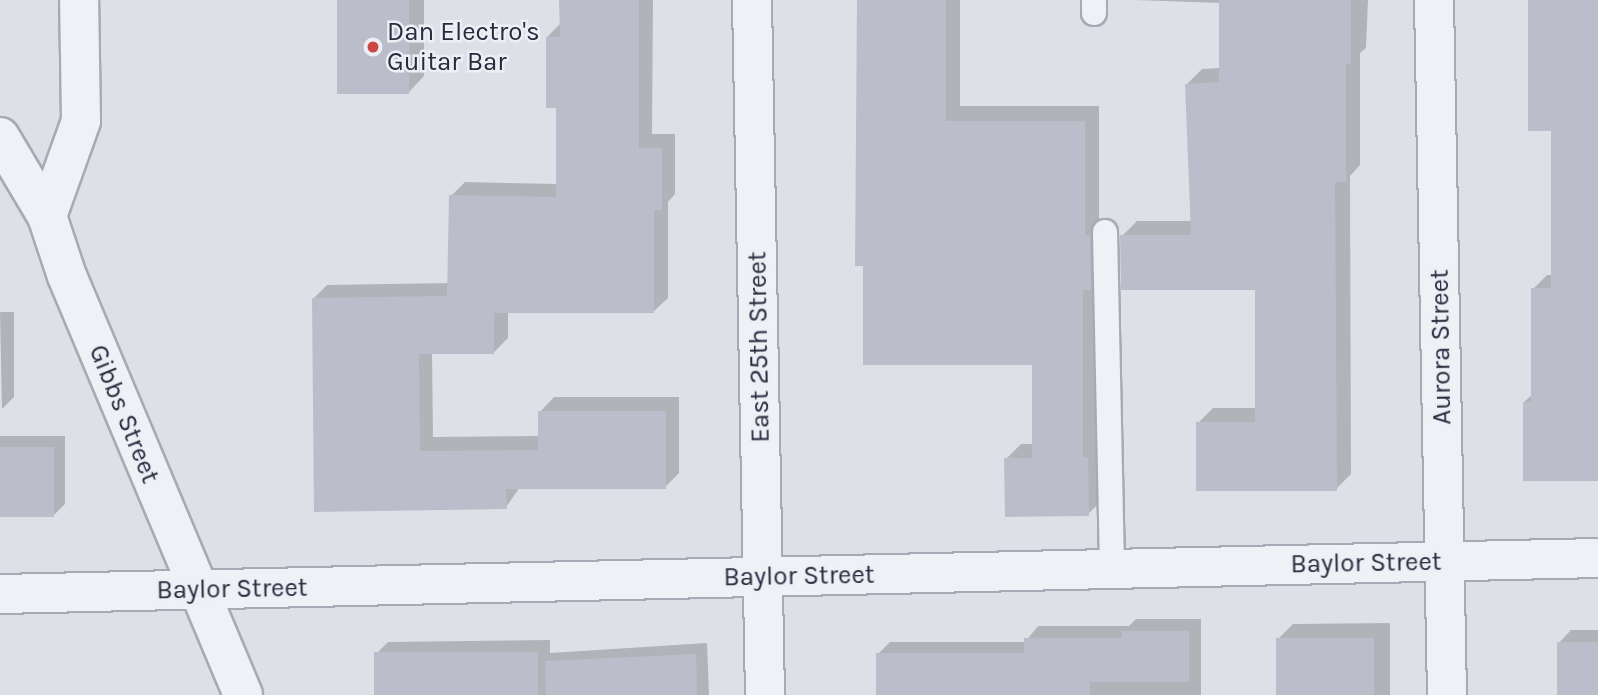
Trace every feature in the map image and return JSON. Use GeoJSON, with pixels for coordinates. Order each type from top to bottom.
{"type":"FeatureCollection","features":[{"type":"Feature","properties":{"kind":"street"},"geometry":{"type":"LineString","coordinates":[[47,216],[81,121],[79,0]]}},
{"type":"Feature","properties":{"kind":"street","name":"East 25th Street"},"geometry":{"type":"LineString","coordinates":[[752,0],[765,695]]}},
{"type":"Feature","properties":{"kind":"street","name":"Aurora Street"},"geometry":{"type":"LineString","coordinates":[[1434,0],[1447,695]]}},
{"type":"Feature","properties":{"kind":"street","name":"Gibbs Street"},"geometry":{"type":"LineString","coordinates":[[0,137],[47,216],[67,276],[196,589],[243,695]]}},
{"type":"Feature","properties":{"kind":"street","name":"Baylor Street"},"geometry":{"type":"LineString","coordinates":[[0,594],[1598,558]]}},
{"type":"Feature","properties":{"kind":"lane"},"geometry":{"type":"LineString","coordinates":[[1105,232],[1112,569]]}},
{"type":"Feature","properties":{"kind":"building","name":"Dan Electro's Guitar Bar"},"geometry":{"type":"Polygon","coordinates":[[[337,0],[409,0],[409,94],[337,94],[337,0]]]}},
{"type":"Feature","properties":{"kind":"building"},"geometry":{"type":"Polygon","coordinates":[[[559,0],[639,0],[639,148],[662,148],[662,210],[654,210],[654,313],[494,313],[494,354],[419,354],[420,451],[538,450],[538,411],[666,411],[666,489],[506,489],[507,509],[314,512],[312,298],[447,296],[449,195],[556,197],[556,108],[546,108],[546,37],[560,37],[559,0]]]}},
{"type":"Feature","properties":{"kind":"building"},"geometry":{"type":"Polygon","coordinates":[[[857,0],[946,0],[946,121],[1085,121],[1085,235],[1090,235],[1091,290],[1083,290],[1083,457],[1088,457],[1089,516],[1005,517],[1004,458],[1032,458],[1032,365],[863,365],[863,266],[855,266],[857,0]]]}},
{"type":"Feature","properties":{"kind":"building"},"geometry":{"type":"Polygon","coordinates":[[[1219,0],[1351,0],[1351,64],[1346,64],[1346,182],[1335,182],[1337,491],[1196,491],[1196,422],[1255,422],[1255,290],[1121,290],[1120,235],[1191,235],[1185,84],[1219,82],[1219,0]]]}},
{"type":"Feature","properties":{"kind":"building"},"geometry":{"type":"Polygon","coordinates":[[[1528,0],[1598,0],[1598,481],[1523,481],[1523,402],[1531,402],[1531,288],[1551,288],[1551,131],[1528,131],[1528,0]]]}},
{"type":"Feature","properties":{"kind":"building"},"geometry":{"type":"Polygon","coordinates":[[[0,447],[54,447],[54,517],[0,517],[0,447]]]}},
{"type":"Feature","properties":{"kind":"building"},"geometry":{"type":"Polygon","coordinates":[[[1122,631],[1189,631],[1189,682],[1090,682],[1090,695],[876,695],[876,653],[1024,653],[1024,638],[1122,638],[1122,631]]]}},
{"type":"Feature","properties":{"kind":"building"},"geometry":{"type":"Polygon","coordinates":[[[1276,638],[1374,638],[1374,695],[1276,695],[1276,638]]]}},
{"type":"Feature","properties":{"kind":"building"},"geometry":{"type":"Polygon","coordinates":[[[1557,642],[1598,642],[1598,695],[1557,695],[1557,642]]]}},
{"type":"Feature","properties":{"kind":"building"},"geometry":{"type":"Polygon","coordinates":[[[374,652],[538,652],[538,695],[374,695],[374,652]]]}},
{"type":"Feature","properties":{"kind":"building"},"geometry":{"type":"Polygon","coordinates":[[[696,654],[697,695],[546,695],[545,661],[696,654]]]}},
{"type":"Feature","properties":{"kind":"place","name":"Dan Electro's Guitar Bar"},"geometry":{"type":"Point","coordinates":[373,47]}}]}
